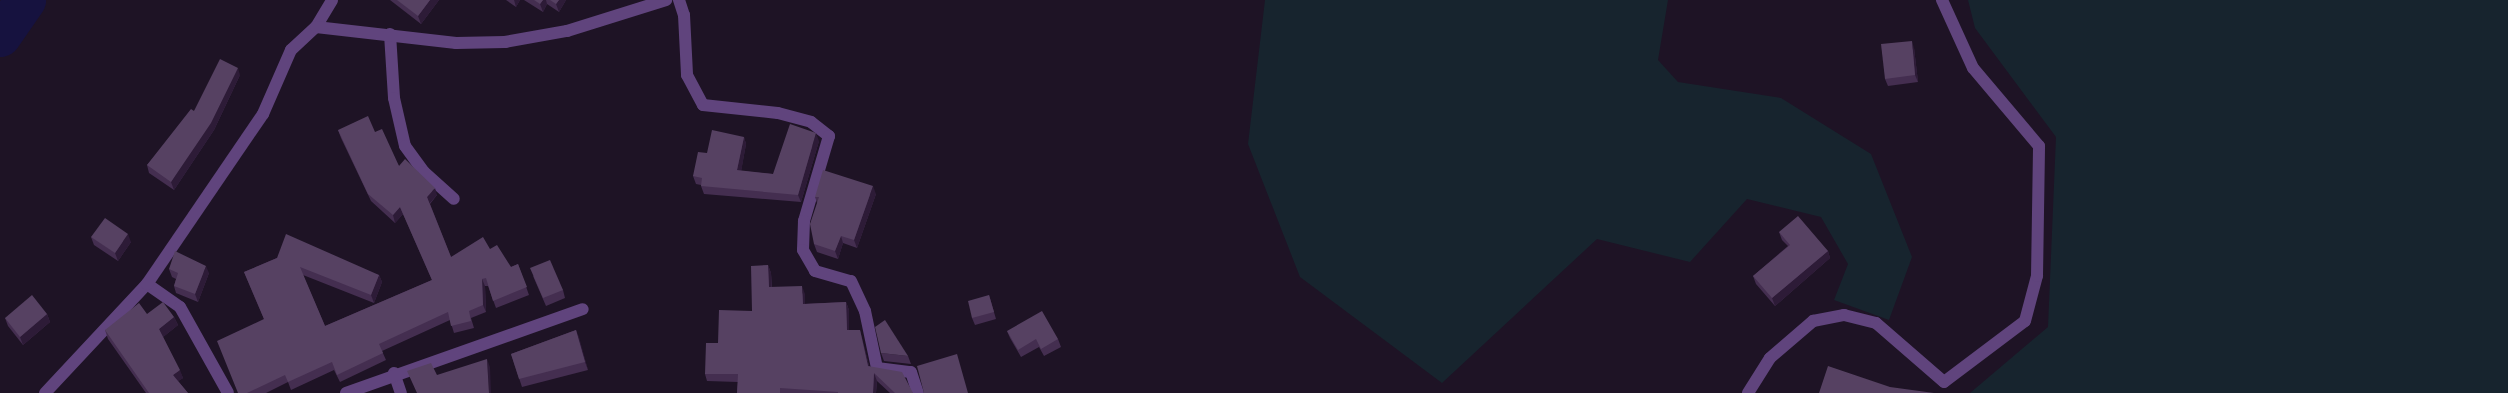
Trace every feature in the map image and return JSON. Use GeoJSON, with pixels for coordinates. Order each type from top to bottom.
{"type":"FeatureCollection","features":[{"type":"Feature","properties":{"kind":"street"},"geometry":{"type":"LineString","coordinates":[[45,393],[147,284],[263,114],[290,50],[316,27],[332,0]]}},
{"type":"Feature","properties":{"kind":"street"},"geometry":{"type":"LineString","coordinates":[[316,27],[456,43],[505,42],[567,31],[666,0]]}},
{"type":"Feature","properties":{"kind":"street"},"geometry":{"type":"LineString","coordinates":[[679,0],[684,15],[687,75],[703,105],[778,113],[811,122],[829,136],[804,221],[803,250],[815,271],[851,281],[865,311],[877,368],[911,372],[918,393]]}},
{"type":"Feature","properties":{"kind":"street"},"geometry":{"type":"LineString","coordinates":[[1748,393],[1770,358],[1813,321],[1844,315],[1876,323],[1946,388],[2025,321],[2037,276],[2040,146],[1973,68],[1942,0]]}},
{"type":"Feature","properties":{"kind":"street"},"geometry":{"type":"LineString","coordinates":[[390,34],[394,98],[405,146],[424,172],[454,199]]}},
{"type":"Feature","properties":{"kind":"street"},"geometry":{"type":"LineString","coordinates":[[147,284],[180,307],[228,393]]}},
{"type":"Feature","properties":{"kind":"street"},"geometry":{"type":"LineString","coordinates":[[346,393],[394,373],[583,308]]}},
{"type":"Feature","properties":{"kind":"street"},"geometry":{"type":"LineString","coordinates":[[394,373],[401,393]]}},
{"type":"Feature","properties":{"kind":"shaded area"},"geometry":{"type":"Polygon","coordinates":[[[1265,0],[1668,0],[1658,60],[1678,82],[1781,98],[1871,154],[1912,257],[1889,320],[1834,300],[1848,264],[1821,217],[1747,199],[1690,262],[1597,239],[1442,383],[1300,277],[1248,144],[1265,0]]]}},
{"type":"Feature","properties":{"kind":"shaded area"},"geometry":{"type":"Polygon","coordinates":[[[1968,0],[2508,0],[2508,393],[1970,393],[2048,327],[2056,137],[1975,28],[1968,0]]]}},
{"type":"Feature","properties":{"kind":"building"},"geometry":{"type":"Polygon","coordinates":[[[397,0],[430,0],[418,16],[397,0]]]}},
{"type":"Feature","properties":{"kind":"building"},"geometry":{"type":"Polygon","coordinates":[[[534,0],[543,0],[540,4],[534,0]]]}},
{"type":"Feature","properties":{"kind":"building"},"geometry":{"type":"Polygon","coordinates":[[[550,0],[559,0],[556,4],[550,0]]]}},
{"type":"Feature","properties":{"kind":"building"},"geometry":{"type":"Polygon","coordinates":[[[1912,41],[1915,75],[1885,79],[1881,44],[1912,41]]]}},
{"type":"Feature","properties":{"kind":"building"},"geometry":{"type":"Polygon","coordinates":[[[220,59],[238,68],[211,123],[171,182],[147,165],[191,109],[194,111],[220,59]]]}},
{"type":"Feature","properties":{"kind":"building"},"geometry":{"type":"Polygon","coordinates":[[[368,116],[375,132],[382,129],[399,166],[405,159],[435,188],[427,197],[451,257],[483,237],[490,249],[497,245],[511,267],[518,264],[527,287],[493,301],[486,278],[482,279],[483,305],[469,311],[471,321],[451,326],[448,312],[379,344],[383,353],[337,375],[332,362],[288,382],[285,375],[247,393],[238,393],[217,341],[264,319],[244,272],[277,258],[286,234],[379,275],[371,295],[300,267],[325,326],[432,280],[400,207],[393,215],[368,194],[338,130],[368,116]]]}},
{"type":"Feature","properties":{"kind":"building"},"geometry":{"type":"Polygon","coordinates":[[[790,124],[816,133],[798,195],[701,186],[702,178],[693,176],[698,152],[707,153],[712,130],[744,137],[737,170],[773,174],[790,124]]]}},
{"type":"Feature","properties":{"kind":"building"},"geometry":{"type":"Polygon","coordinates":[[[823,170],[873,186],[854,240],[841,236],[835,251],[814,244],[810,224],[819,197],[815,197],[823,170]]]}},
{"type":"Feature","properties":{"kind":"building"},"geometry":{"type":"Polygon","coordinates":[[[1798,216],[1828,251],[1772,298],[1753,276],[1790,245],[1779,232],[1798,216]]]}},
{"type":"Feature","properties":{"kind":"building"},"geometry":{"type":"Polygon","coordinates":[[[105,218],[128,234],[115,253],[91,237],[105,218]]]}},
{"type":"Feature","properties":{"kind":"building"},"geometry":{"type":"Polygon","coordinates":[[[175,251],[206,266],[195,294],[174,286],[178,273],[169,269],[175,251]]]}},
{"type":"Feature","properties":{"kind":"building"},"geometry":{"type":"Polygon","coordinates":[[[550,260],[563,290],[543,298],[530,268],[550,260]]]}},
{"type":"Feature","properties":{"kind":"building"},"geometry":{"type":"Polygon","coordinates":[[[768,265],[769,287],[802,286],[803,304],[846,302],[847,330],[860,330],[868,366],[902,372],[913,393],[895,393],[874,373],[873,393],[838,393],[780,388],[780,393],[737,393],[738,374],[705,374],[706,343],[718,343],[719,310],[752,311],[751,266],[768,265]]]}},
{"type":"Feature","properties":{"kind":"building"},"geometry":{"type":"Polygon","coordinates":[[[32,295],[47,314],[20,337],[5,318],[32,295]]]}},
{"type":"Feature","properties":{"kind":"building"},"geometry":{"type":"Polygon","coordinates":[[[989,295],[994,312],[972,318],[968,301],[989,295]]]}},
{"type":"Feature","properties":{"kind":"building"},"geometry":{"type":"Polygon","coordinates":[[[163,302],[174,317],[159,329],[180,370],[173,375],[188,393],[149,393],[105,330],[139,303],[147,314],[163,302]]]}},
{"type":"Feature","properties":{"kind":"building"},"geometry":{"type":"Polygon","coordinates":[[[1042,311],[1058,339],[1041,349],[1036,339],[1018,350],[1007,331],[1042,311]]]}},
{"type":"Feature","properties":{"kind":"building"},"geometry":{"type":"Polygon","coordinates":[[[885,320],[908,356],[881,353],[875,327],[885,320]]]}},
{"type":"Feature","properties":{"kind":"building"},"geometry":{"type":"Polygon","coordinates":[[[576,330],[585,362],[519,379],[511,354],[576,330]]]}},
{"type":"Feature","properties":{"kind":"building"},"geometry":{"type":"Polygon","coordinates":[[[957,354],[968,393],[924,393],[917,366],[957,354]]]}},
{"type":"Feature","properties":{"kind":"building"},"geometry":{"type":"Polygon","coordinates":[[[487,359],[489,393],[417,393],[407,371],[431,363],[437,375],[487,359]]]}},
{"type":"Feature","properties":{"kind":"building"},"geometry":{"type":"Polygon","coordinates":[[[1828,366],[1890,387],[1934,393],[1819,393],[1828,366]]]}},
{"type":"Feature","properties":{"kind":"waterway"},"geometry":{"type":"LineString","coordinates":[[0,36],[25,0]]}}]}
